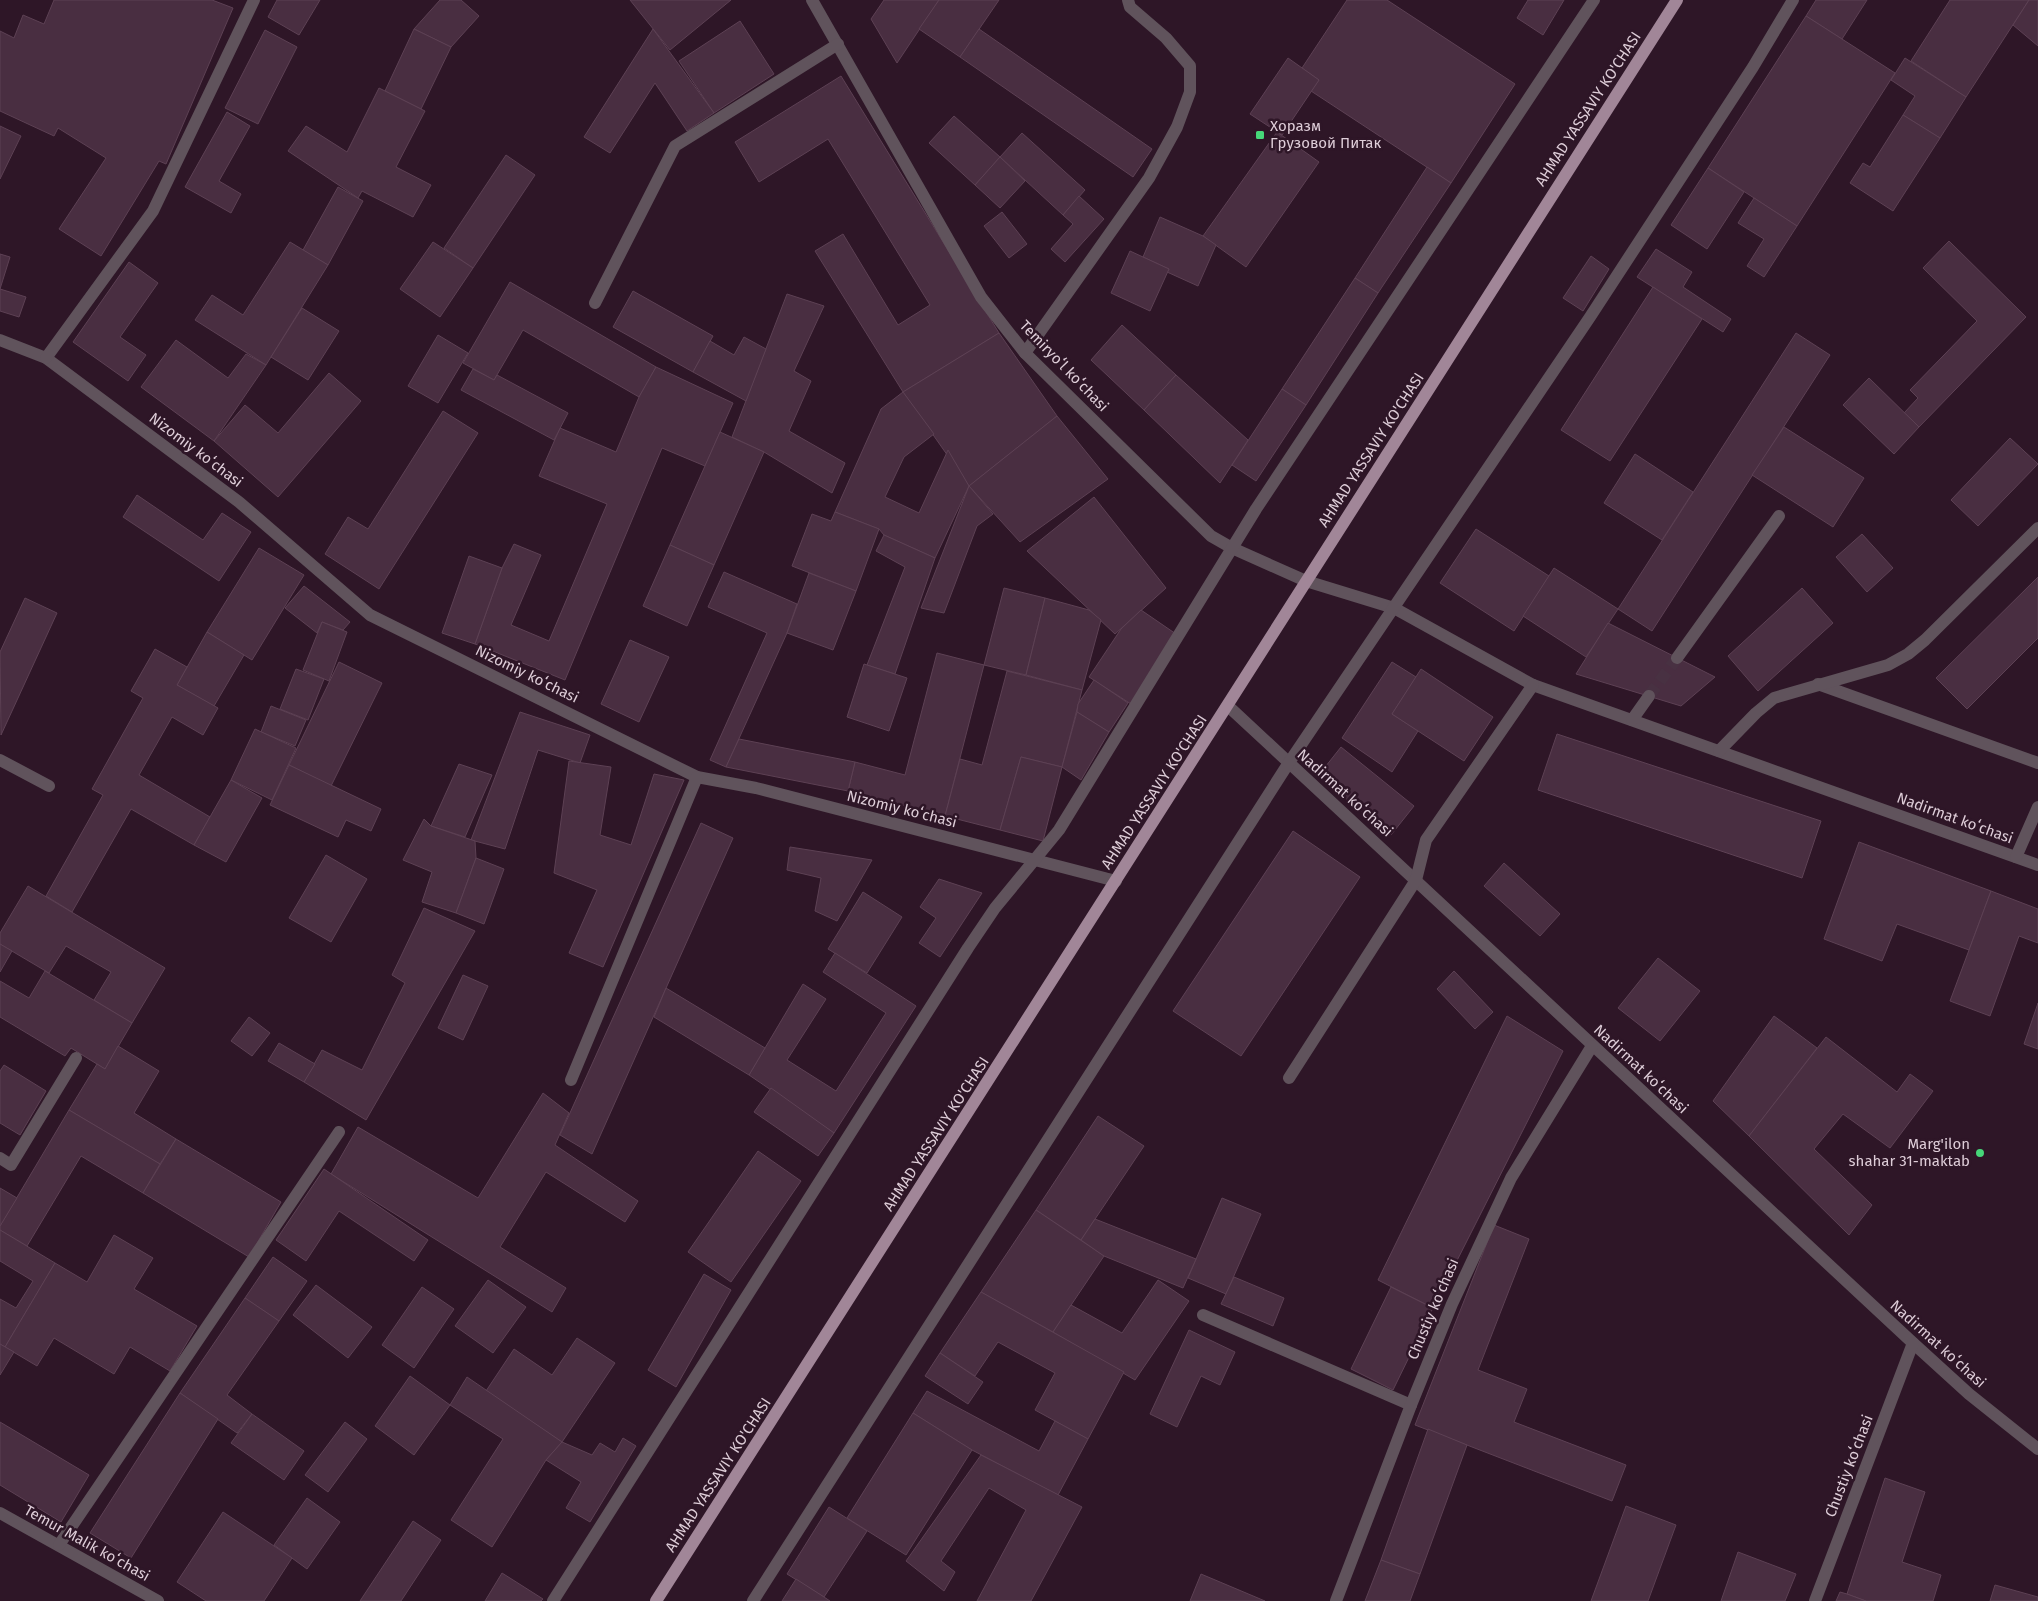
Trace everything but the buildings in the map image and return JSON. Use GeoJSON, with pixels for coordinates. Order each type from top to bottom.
{"type":"FeatureCollection","features":[{"type":"Feature","properties":{"kind":"main road","name":"AHMAD YASSAVIY KO'CHASI"},"geometry":{"type":"LineString","coordinates":[[656,1601],[1677,0]]}},
{"type":"Feature","properties":{"kind":"street"},"geometry":{"type":"LineString","coordinates":[[46,358],[153,211],[254,0]]}},
{"type":"Feature","properties":{"kind":"street","name":"Temiryoʻl koʻchasi"},"geometry":{"type":"LineString","coordinates":[[812,0],[981,297],[1025,353],[1211,536],[1232,548],[1306,581]]}},
{"type":"Feature","properties":{"kind":"street"},"geometry":{"type":"LineString","coordinates":[[1025,353],[1149,178],[1177,127],[1190,92],[1190,66],[1166,38],[1130,7],[1128,0]]}},
{"type":"Feature","properties":{"kind":"street"},"geometry":{"type":"LineString","coordinates":[[552,1601],[968,948],[1032,859],[1059,830],[1261,501],[1594,0]]}},
{"type":"Feature","properties":{"kind":"street"},"geometry":{"type":"LineString","coordinates":[[753,1601],[1288,764],[1590,318],[1753,67],[1793,0]]}},
{"type":"Feature","properties":{"kind":"street"},"geometry":{"type":"LineString","coordinates":[[595,303],[675,146],[838,44]]}},
{"type":"Feature","properties":{"kind":"street","name":"Nizomiy koʻchasi"},"geometry":{"type":"LineString","coordinates":[[0,340],[46,358],[239,502],[370,615],[697,777],[756,788],[1116,881]]}},
{"type":"Feature","properties":{"kind":"street"},"geometry":{"type":"LineString","coordinates":[[1677,658],[1779,516]]}},
{"type":"Feature","properties":{"kind":"street"},"geometry":{"type":"LineString","coordinates":[[1719,751],[1756,713],[1774,698],[1888,665],[1908,654],[1925,640],[2038,528]]}},
{"type":"Feature","properties":{"kind":"street","name":"Nadirmat koʻchasi"},"geometry":{"type":"LineString","coordinates":[[1306,581],[1394,608],[1533,685],[2038,864]]}},
{"type":"Feature","properties":{"kind":"street"},"geometry":{"type":"LineString","coordinates":[[1818,684],[2038,763]]}},
{"type":"Feature","properties":{"kind":"street"},"geometry":{"type":"LineString","coordinates":[[1289,1078],[1416,880],[1426,840],[1533,685]]}},
{"type":"Feature","properties":{"kind":"street"},"geometry":{"type":"LineString","coordinates":[[1632,720],[1650,696]]}},
{"type":"Feature","properties":{"kind":"street","name":"Nadirmat koʻchasi"},"geometry":{"type":"LineString","coordinates":[[1228,706],[1288,764],[1416,880],[1913,1343],[1969,1394],[2038,1449]]}},
{"type":"Feature","properties":{"kind":"street"},"geometry":{"type":"LineString","coordinates":[[0,760],[49,786]]}},
{"type":"Feature","properties":{"kind":"street"},"geometry":{"type":"LineString","coordinates":[[571,1080],[697,777]]}},
{"type":"Feature","properties":{"kind":"street"},"geometry":{"type":"LineString","coordinates":[[2016,857],[2038,807]]}},
{"type":"Feature","properties":{"kind":"street","name":"Chustiy koʻchasi"},"geometry":{"type":"LineString","coordinates":[[1336,1601],[1411,1404],[1452,1304],[1511,1178],[1592,1046]]}},
{"type":"Feature","properties":{"kind":"street"},"geometry":{"type":"LineString","coordinates":[[0,1158],[11,1165],[76,1058]]}},
{"type":"Feature","properties":{"kind":"street"},"geometry":{"type":"LineString","coordinates":[[59,1546],[339,1132]]}},
{"type":"Feature","properties":{"kind":"street"},"geometry":{"type":"LineString","coordinates":[[1204,1315],[1411,1404]]}},
{"type":"Feature","properties":{"kind":"street","name":"Chustiy koʻchasi"},"geometry":{"type":"LineString","coordinates":[[1815,1601],[1913,1343]]}},
{"type":"Feature","properties":{"kind":"street","name":"Temur Malik koʻchasi"},"geometry":{"type":"LineString","coordinates":[[0,1513],[158,1601]]}},
{"type":"Feature","properties":{"kind":"tunnel"},"geometry":{"type":"LineString","coordinates":[[1649,696],[1677,658]]}},
{"type":"Feature","properties":{"kind":"place","name":"Хоразм Грузовой Питак"},"geometry":{"type":"Point","coordinates":[1260,135]}},
{"type":"Feature","properties":{"kind":"place","name":"Marg'ilon shahar 31-maktab"},"geometry":{"type":"Point","coordinates":[1980,1153]}}]}
